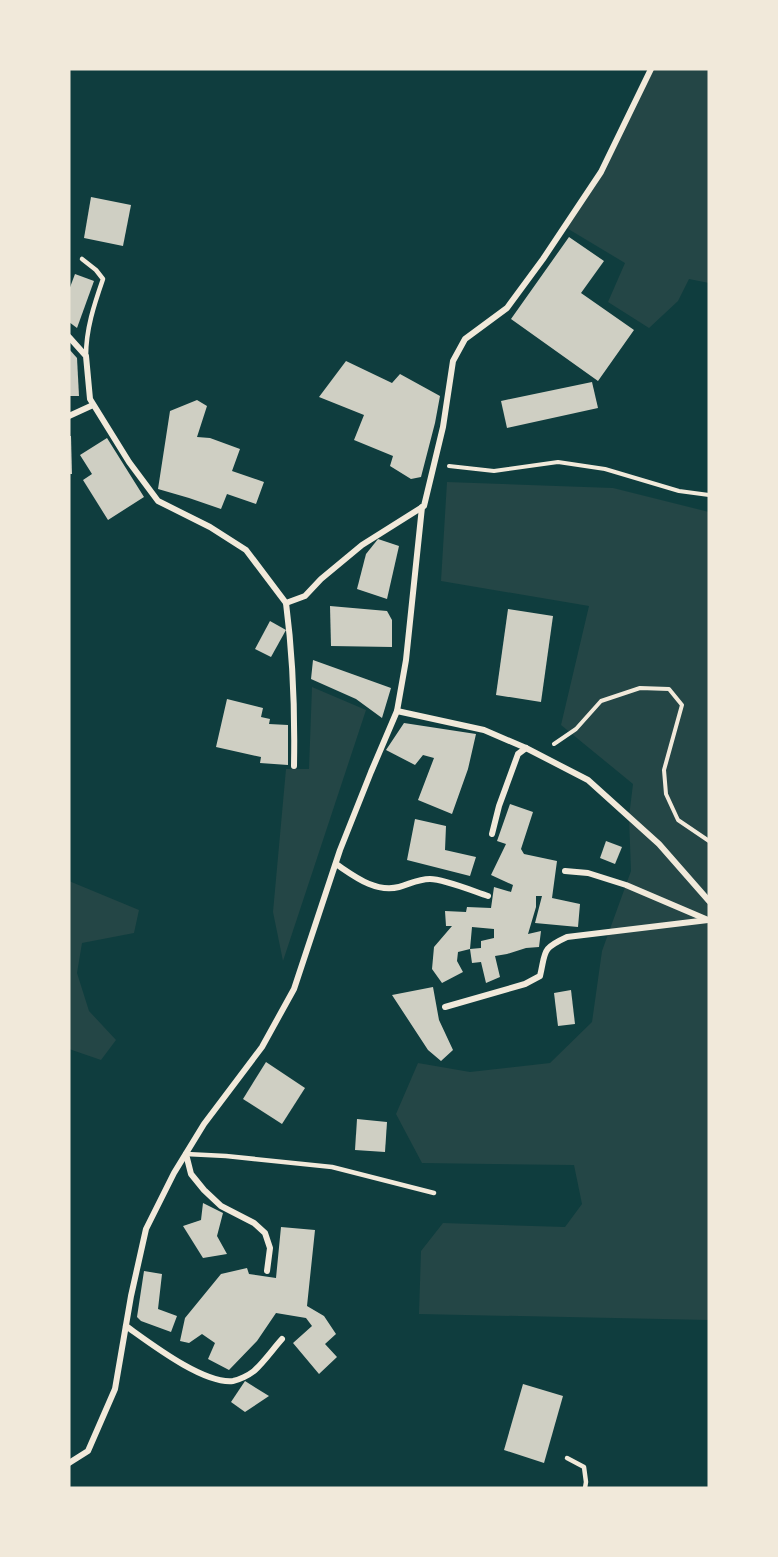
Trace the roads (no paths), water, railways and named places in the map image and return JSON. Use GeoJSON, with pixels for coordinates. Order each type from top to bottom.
{"type":"FeatureCollection","features":[{"type":"Feature","properties":{"kind":"street"},"geometry":{"type":"LineString","coordinates":[[69,1463],[88,1451],[115,1389],[146,1229],[174,1173],[204,1124],[262,1047],[294,989],[336,864],[397,711],[406,660],[423,507],[443,427],[453,361],[465,339],[507,308],[543,259],[601,172],[651,69]]}},
{"type":"Feature","properties":{"kind":"street"},"geometry":{"type":"LineString","coordinates":[[69,337],[86,356],[90,399],[93,405],[129,462],[158,501],[210,527],[246,550],[286,603],[292,677],[294,766]]}},
{"type":"Feature","properties":{"kind":"street"},"geometry":{"type":"LineString","coordinates":[[69,416],[93,405]]}},
{"type":"Feature","properties":{"kind":"street"},"geometry":{"type":"LineString","coordinates":[[286,603],[305,596],[321,579],[362,545],[423,507]]}},
{"type":"Feature","properties":{"kind":"street"},"geometry":{"type":"LineString","coordinates":[[397,711],[484,730],[526,748],[588,780],[659,844],[709,901]]}},
{"type":"Feature","properties":{"kind":"street"},"geometry":{"type":"LineString","coordinates":[[492,834],[499,806],[518,754],[526,748]]}},
{"type":"Feature","properties":{"kind":"street"},"geometry":{"type":"LineString","coordinates":[[336,864],[365,883],[382,888],[397,888],[419,880],[433,879],[488,896]]}},
{"type":"Feature","properties":{"kind":"street"},"geometry":{"type":"LineString","coordinates":[[565,871],[588,873],[626,885],[709,920]]}},
{"type":"Feature","properties":{"kind":"street"},"geometry":{"type":"LineString","coordinates":[[445,1007],[525,984],[540,976],[543,956],[550,945],[567,937],[709,920]]}},
{"type":"Feature","properties":{"kind":"street"},"geometry":{"type":"LineString","coordinates":[[186,1154],[191,1174],[204,1190],[221,1206],[254,1223],[265,1233],[270,1248],[267,1271]]}},
{"type":"Feature","properties":{"kind":"street"},"geometry":{"type":"LineString","coordinates":[[126,1326],[198,1372],[218,1379],[234,1381],[253,1372],[282,1339]]}},
{"type":"Feature","properties":{"kind":"lane"},"geometry":{"type":"LineString","coordinates":[[82,260],[96,270],[103,279],[93,306],[86,339],[86,356]]}},
{"type":"Feature","properties":{"kind":"lane"},"geometry":{"type":"LineString","coordinates":[[186,1154],[332,1167],[434,1193]]}},
{"type":"Feature","properties":{"kind":"lane"},"geometry":{"type":"LineString","coordinates":[[567,1458],[584,1467],[585,1488]]}}]}
